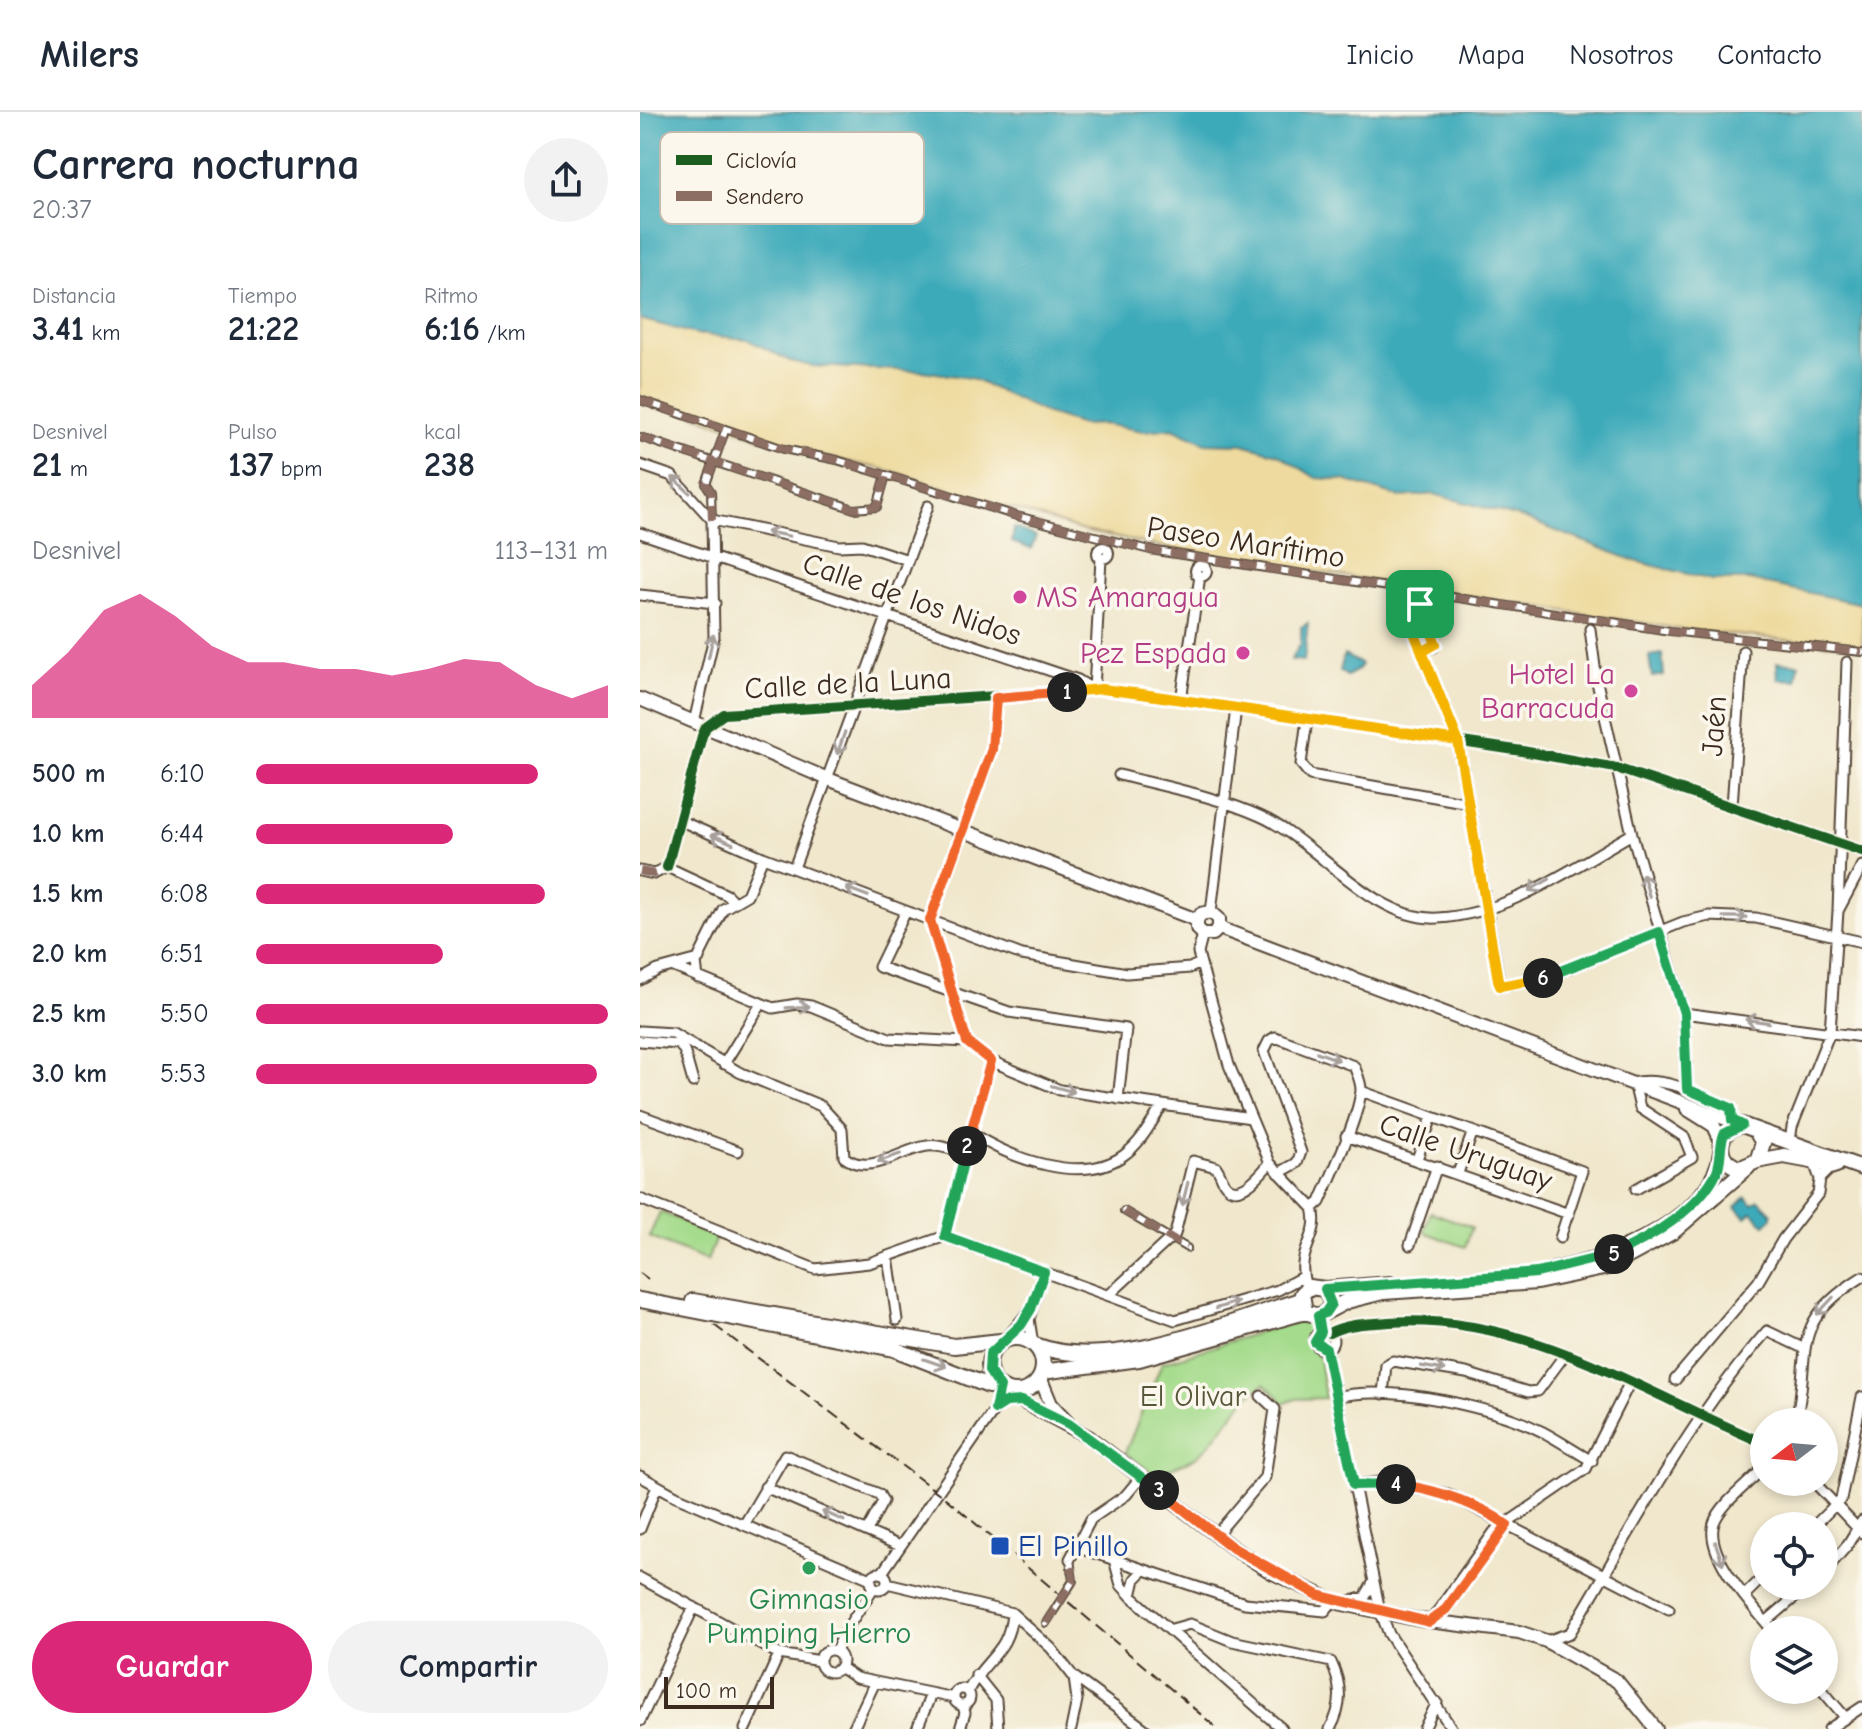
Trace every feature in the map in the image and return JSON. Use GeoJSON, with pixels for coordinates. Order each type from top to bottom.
{"type":"FeatureCollection","features":[{"type":"Feature","properties":{"kind":"main road"},"geometry":{"type":"LineString","coordinates":[[640,699],[828,779],[1197,920]]}},
{"type":"Feature","properties":{"kind":"main road"},"geometry":{"type":"LineString","coordinates":[[1204,912],[1211,912],[1219,919],[1219,928],[1213,934],[1203,934],[1197,928],[1197,920],[1204,912]]}},
{"type":"Feature","properties":{"kind":"main road"},"geometry":{"type":"LineString","coordinates":[[1219,928],[1674,1102],[1862,1168]]}},
{"type":"Feature","properties":{"kind":"main road"},"geometry":{"type":"LineString","coordinates":[[1674,1102],[1714,1126],[1721,1146],[1735,1167],[1784,1156],[1813,1160],[1862,1177]]}},
{"type":"Feature","properties":{"kind":"main road"},"geometry":{"type":"LineString","coordinates":[[640,1290],[954,1346],[1020,1338],[1072,1356],[1122,1350],[1330,1295],[1325,1289],[1537,1273],[1606,1257],[1640,1241],[1692,1204],[1715,1176],[1721,1146],[1729,1129],[1737,1122]]}},
{"type":"Feature","properties":{"kind":"main road"},"geometry":{"type":"LineString","coordinates":[[1008,1393],[1029,1388],[1041,1374],[1139,1359],[1310,1300],[1537,1282],[1608,1267],[1674,1231],[1752,1164],[1763,1143],[1756,1131]]}},
{"type":"Feature","properties":{"kind":"main road"},"geometry":{"type":"LineString","coordinates":[[640,1300],[894,1349],[1008,1393],[1069,1424],[1216,1535],[1271,1572],[1336,1602],[1519,1632],[1546,1641],[1617,1681],[1656,1729]]}},
{"type":"Feature","properties":{"kind":"main road"},"geometry":{"type":"LineString","coordinates":[[1003,1340],[988,1363],[1008,1393]]}},
{"type":"Feature","properties":{"kind":"main road"},"geometry":{"type":"LineString","coordinates":[[1034,1345],[1042,1358],[1041,1374],[1051,1404],[1069,1424]]}},
{"type":"Feature","properties":{"kind":"street","name":"Paseo Marítimo"},"geometry":{"type":"LineString","coordinates":[[640,400],[725,431],[886,475],[1063,529],[1150,550],[1681,633],[1862,652]]}},
{"type":"Feature","properties":{"kind":"street"},"geometry":{"type":"LineString","coordinates":[[640,871],[654,874],[667,867],[681,821],[700,725],[714,637],[715,603],[711,492],[706,484],[725,431]]}},
{"type":"Feature","properties":{"kind":"street"},"geometry":{"type":"LineString","coordinates":[[640,437],[854,509],[877,507],[886,475]]}},
{"type":"Feature","properties":{"kind":"street"},"geometry":{"type":"LineString","coordinates":[[640,465],[672,476],[712,520],[839,546],[862,545],[908,560]]}},
{"type":"Feature","properties":{"kind":"street"},"geometry":{"type":"LineString","coordinates":[[794,868],[928,506]]}},
{"type":"Feature","properties":{"kind":"street","name":"Calle de los Nidos"},"geometry":{"type":"LineString","coordinates":[[640,533],[1078,680],[1094,690]]}},
{"type":"Feature","properties":{"kind":"street"},"geometry":{"type":"LineString","coordinates":[[1101,558],[1094,690],[1458,741],[1616,768],[1862,851]]}},
{"type":"Feature","properties":{"kind":"street"},"geometry":{"type":"LineString","coordinates":[[1181,700],[1200,576]]}},
{"type":"Feature","properties":{"kind":"street"},"geometry":{"type":"LineString","coordinates":[[640,595],[715,603]]}},
{"type":"Feature","properties":{"kind":"street"},"geometry":{"type":"LineString","coordinates":[[1422,652],[1434,647],[1435,640],[1420,604],[1410,603],[1405,610],[1458,741],[1500,986],[1507,988],[1576,967],[1659,932],[1709,916],[1756,918],[1862,942]]}},
{"type":"Feature","properties":{"kind":"street"},"geometry":{"type":"LineString","coordinates":[[1590,629],[1616,768],[1632,834],[1684,1013],[1687,1089]]}},
{"type":"Feature","properties":{"kind":"street","name":"Jaén"},"geometry":{"type":"LineString","coordinates":[[1732,806],[1743,651]]}},
{"type":"Feature","properties":{"kind":"street"},"geometry":{"type":"LineString","coordinates":[[1790,1142],[1830,1032],[1838,911],[1847,662]]}},
{"type":"Feature","properties":{"kind":"street","name":"Calle de la Luna"},"geometry":{"type":"LineString","coordinates":[[700,725],[724,714],[1094,690]]}},
{"type":"Feature","properties":{"kind":"street"},"geometry":{"type":"LineString","coordinates":[[996,698],[992,749],[930,920],[967,1042],[991,1061],[1060,1090],[1251,1118]]}},
{"type":"Feature","properties":{"kind":"street"},"geometry":{"type":"LineString","coordinates":[[1211,912],[1236,708]]}},
{"type":"Feature","properties":{"kind":"street"},"geometry":{"type":"LineString","coordinates":[[1307,720],[1301,764],[1310,775],[1469,803]]}},
{"type":"Feature","properties":{"kind":"street"},"geometry":{"type":"LineString","coordinates":[[1119,775],[1223,802],[1263,817],[1393,909],[1433,919],[1514,900],[1632,834]]}},
{"type":"Feature","properties":{"kind":"street"},"geometry":{"type":"LineString","coordinates":[[681,821],[763,857],[1022,955],[1102,970],[1163,972],[1190,968],[1200,963]]}},
{"type":"Feature","properties":{"kind":"street"},"geometry":{"type":"LineString","coordinates":[[698,978],[695,967],[723,909],[747,895],[763,857]]}},
{"type":"Feature","properties":{"kind":"street"},"geometry":{"type":"LineString","coordinates":[[1838,911],[1862,866]]}},
{"type":"Feature","properties":{"kind":"street"},"geometry":{"type":"LineString","coordinates":[[667,867],[727,895],[734,902]]}},
{"type":"Feature","properties":{"kind":"street"},"geometry":{"type":"LineString","coordinates":[[906,911],[879,967],[1009,1012],[1126,1029],[1118,1099]]}},
{"type":"Feature","properties":{"kind":"street"},"geometry":{"type":"LineString","coordinates":[[1203,934],[1198,953],[1229,1065],[1270,1163],[1313,1208],[1316,1218],[1301,1262],[1310,1300],[1325,1332],[1333,1341],[1326,1349]]}},
{"type":"Feature","properties":{"kind":"street"},"geometry":{"type":"LineString","coordinates":[[640,980],[702,957]]}},
{"type":"Feature","properties":{"kind":"street"},"geometry":{"type":"LineString","coordinates":[[674,967],[773,1008],[797,1004],[811,1006],[889,1038],[967,1042]]}},
{"type":"Feature","properties":{"kind":"street"},"geometry":{"type":"LineString","coordinates":[[724,1064],[761,1004]]}},
{"type":"Feature","properties":{"kind":"street"},"geometry":{"type":"LineString","coordinates":[[1684,1013],[1862,1037]]}},
{"type":"Feature","properties":{"kind":"street"},"geometry":{"type":"LineString","coordinates":[[640,1031],[673,1033],[684,1050],[693,1082]]}},
{"type":"Feature","properties":{"kind":"street"},"geometry":{"type":"LineString","coordinates":[[1279,1173],[1297,1163],[1301,1152],[1265,1046],[1275,1037],[1354,1066],[1361,1091],[1320,1202],[1313,1208]]}},
{"type":"Feature","properties":{"kind":"street"},"geometry":{"type":"LineString","coordinates":[[640,1041],[680,1042],[821,1106],[842,1129],[844,1157],[854,1164],[872,1164],[927,1146],[965,1153]]}},
{"type":"Feature","properties":{"kind":"street"},"geometry":{"type":"LineString","coordinates":[[945,1236],[991,1061]]}},
{"type":"Feature","properties":{"kind":"street"},"geometry":{"type":"LineString","coordinates":[[1636,1189],[1692,1157],[1684,1137],[1640,1108],[1631,1085],[1645,1080],[1687,1089],[1731,1108],[1737,1122]]}},
{"type":"Feature","properties":{"kind":"street"},"geometry":{"type":"LineString","coordinates":[[1361,1091],[1582,1171],[1560,1238]]}},
{"type":"Feature","properties":{"kind":"street"},"geometry":{"type":"LineString","coordinates":[[971,1133],[1050,1165],[1094,1167],[1126,1154],[1142,1138],[1162,1106]]}},
{"type":"Feature","properties":{"kind":"street"},"geometry":{"type":"LineString","coordinates":[[640,1115],[738,1151]]}},
{"type":"Feature","properties":{"kind":"street"},"geometry":{"type":"LineString","coordinates":[[1417,1159],[1432,1117]]}},
{"type":"Feature","properties":{"kind":"street"},"geometry":{"type":"LineString","coordinates":[[1458,1173],[1473,1131]]}},
{"type":"Feature","properties":{"kind":"street","name":"Calle Uruguay"},"geometry":{"type":"LineString","coordinates":[[1346,1136],[1569,1214]]}},
{"type":"Feature","properties":{"kind":"street"},"geometry":{"type":"LineString","coordinates":[[1675,1380],[1758,1282],[1783,1239],[1818,1194],[1820,1179],[1813,1160]]}},
{"type":"Feature","properties":{"kind":"street"},"geometry":{"type":"LineString","coordinates":[[1109,1295],[1175,1234],[1193,1161],[1216,1167],[1226,1185],[1236,1189],[1250,1184],[1270,1163]]}},
{"type":"Feature","properties":{"kind":"street"},"geometry":{"type":"LineString","coordinates":[[1410,1245],[1437,1166]]}},
{"type":"Feature","properties":{"kind":"street"},"geometry":{"type":"LineString","coordinates":[[1820,1179],[1829,1170],[1838,1167]]}},
{"type":"Feature","properties":{"kind":"street"},"geometry":{"type":"LineString","coordinates":[[640,1199],[815,1269],[869,1263],[945,1236],[1175,1320],[1278,1290],[1310,1300]]}},
{"type":"Feature","properties":{"kind":"street"},"geometry":{"type":"LineString","coordinates":[[1124,1211],[1187,1248]]}},
{"type":"Feature","properties":{"kind":"street"},"geometry":{"type":"LineString","coordinates":[[888,1256],[897,1320]]}},
{"type":"Feature","properties":{"kind":"street"},"geometry":{"type":"LineString","coordinates":[[1034,1345],[1029,1327],[1031,1309],[1044,1272]]}},
{"type":"Feature","properties":{"kind":"street"},"geometry":{"type":"LineString","coordinates":[[1798,1408],[1805,1349],[1818,1310],[1862,1277]]}},
{"type":"Feature","properties":{"kind":"street"},"geometry":{"type":"LineString","coordinates":[[1003,1340],[1031,1309]]}},
{"type":"Feature","properties":{"kind":"street"},"geometry":{"type":"LineString","coordinates":[[1326,1349],[1316,1344],[1325,1332],[1359,1324],[1417,1321],[1479,1327],[1566,1353],[1750,1437]]}},
{"type":"Feature","properties":{"kind":"street"},"geometry":{"type":"LineString","coordinates":[[1578,1658],[1569,1642],[1570,1633],[1700,1417],[1767,1331],[1805,1349]]}},
{"type":"Feature","properties":{"kind":"street"},"geometry":{"type":"LineString","coordinates":[[1326,1349],[1380,1611],[1389,1634],[1437,1702],[1452,1729]]}},
{"type":"Feature","properties":{"kind":"street"},"geometry":{"type":"LineString","coordinates":[[1383,1394],[1386,1365],[1393,1361],[1466,1373],[1528,1392],[1538,1391],[1566,1353]]}},
{"type":"Feature","properties":{"kind":"street"},"geometry":{"type":"LineString","coordinates":[[1432,1618],[1446,1609],[1504,1528],[1570,1482],[1592,1461],[1609,1419],[1630,1382]]}},
{"type":"Feature","properties":{"kind":"street"},"geometry":{"type":"LineString","coordinates":[[841,1668],[843,1660],[837,1651],[840,1639],[872,1583],[1008,1393]]}},
{"type":"Feature","properties":{"kind":"street"},"geometry":{"type":"LineString","coordinates":[[995,1409],[1008,1393]]}},
{"type":"Feature","properties":{"kind":"street"},"geometry":{"type":"LineString","coordinates":[[1336,1397],[1383,1394],[1459,1405],[1525,1425],[1592,1461]]}},
{"type":"Feature","properties":{"kind":"street"},"geometry":{"type":"LineString","coordinates":[[1216,1535],[1265,1477],[1275,1409],[1261,1396]]}},
{"type":"Feature","properties":{"kind":"street"},"geometry":{"type":"LineString","coordinates":[[1828,1512],[1841,1499],[1862,1397]]}},
{"type":"Feature","properties":{"kind":"street"},"geometry":{"type":"LineString","coordinates":[[744,1525],[785,1455],[879,1494],[883,1501],[867,1531]]}},
{"type":"Feature","properties":{"kind":"street"},"geometry":{"type":"LineString","coordinates":[[640,1476],[882,1589],[887,1583]]}},
{"type":"Feature","properties":{"kind":"street"},"geometry":{"type":"LineString","coordinates":[[1046,1623],[1073,1581],[1070,1559],[1091,1519],[1126,1495],[1141,1477]]}},
{"type":"Feature","properties":{"kind":"street"},"geometry":{"type":"LineString","coordinates":[[1354,1485],[1380,1482],[1448,1494],[1491,1514],[1504,1528],[1604,1577],[1611,1577],[1669,1609]]}},
{"type":"Feature","properties":{"kind":"street"},"geometry":{"type":"LineString","coordinates":[[1750,1482],[1719,1514],[1713,1525],[1715,1546],[1725,1570],[1761,1616]]}},
{"type":"Feature","properties":{"kind":"street"},"geometry":{"type":"LineString","coordinates":[[640,1529],[657,1486]]}},
{"type":"Feature","properties":{"kind":"street"},"geometry":{"type":"LineString","coordinates":[[765,1487],[900,1546]]}},
{"type":"Feature","properties":{"kind":"street"},"geometry":{"type":"LineString","coordinates":[[1829,1496],[1861,1528],[1838,1555]]}},
{"type":"Feature","properties":{"kind":"street"},"geometry":{"type":"LineString","coordinates":[[1076,1547],[1142,1572],[1245,1603],[1285,1610],[1325,1611],[1336,1602],[1365,1597],[1373,1583]]}},
{"type":"Feature","properties":{"kind":"street"},"geometry":{"type":"LineString","coordinates":[[1115,1563],[1121,1585],[1131,1596],[1282,1729]]}},
{"type":"Feature","properties":{"kind":"street"},"geometry":{"type":"LineString","coordinates":[[1131,1596],[1135,1579],[1142,1572]]}},
{"type":"Feature","properties":{"kind":"street"},"geometry":{"type":"LineString","coordinates":[[882,1573],[887,1583],[1012,1613],[1051,1648],[1073,1676],[1145,1729]]}},
{"type":"Feature","properties":{"kind":"street"},"geometry":{"type":"LineString","coordinates":[[640,1578],[779,1654],[820,1661],[828,1672],[841,1668]]}},
{"type":"Feature","properties":{"kind":"street"},"geometry":{"type":"LineString","coordinates":[[1744,1596],[1750,1590]]}},
{"type":"Feature","properties":{"kind":"street"},"geometry":{"type":"LineString","coordinates":[[1779,1616],[1794,1600]]}},
{"type":"Feature","properties":{"kind":"street"},"geometry":{"type":"LineString","coordinates":[[640,1721],[694,1607]]}},
{"type":"Feature","properties":{"kind":"street"},"geometry":{"type":"LineString","coordinates":[[963,1706],[971,1698],[968,1691],[976,1675],[1006,1643],[1012,1613]]}},
{"type":"Feature","properties":{"kind":"street"},"geometry":{"type":"LineString","coordinates":[[1172,1629],[1190,1624],[1232,1641],[1331,1662],[1339,1678],[1341,1695],[1330,1729]]}},
{"type":"Feature","properties":{"kind":"street"},"geometry":{"type":"LineString","coordinates":[[1546,1641],[1570,1633]]}},
{"type":"Feature","properties":{"kind":"street"},"geometry":{"type":"LineString","coordinates":[[820,1661],[826,1651],[837,1651]]}},
{"type":"Feature","properties":{"kind":"street"},"geometry":{"type":"LineString","coordinates":[[745,1729],[779,1654]]}},
{"type":"Feature","properties":{"kind":"street"},"geometry":{"type":"LineString","coordinates":[[841,1668],[856,1678],[954,1698],[963,1706],[965,1713],[960,1729]]}},
{"type":"Feature","properties":{"kind":"street"},"geometry":{"type":"LineString","coordinates":[[976,1675],[996,1700],[998,1729]]}},
{"type":"Feature","properties":{"kind":"street"},"geometry":{"type":"LineString","coordinates":[[1071,1729],[1077,1700],[1073,1676]]}},
{"type":"Feature","properties":{"kind":"street"},"geometry":{"type":"LineString","coordinates":[[853,1729],[875,1682]]}},
{"type":"Feature","properties":{"kind":"street"},"geometry":{"type":"LineString","coordinates":[[954,1698],[960,1689],[968,1691]]}},
{"type":"Feature","properties":{"kind":"street"},"geometry":{"type":"LineString","coordinates":[[1077,1700],[1096,1693]]}},
{"type":"Feature","properties":{"kind":"street"},"geometry":{"type":"LineString","coordinates":[[917,1729],[931,1694]]}},
{"type":"Feature","properties":{"kind":"street"},"geometry":{"type":"LineString","coordinates":[[1424,1729],[1437,1702]]}},
{"type":"Feature","properties":{"kind":"street"},"geometry":{"type":"LineString","coordinates":[[1834,1704],[1845,1717]]}},
{"type":"Feature","properties":{"kind":"street"},"geometry":{"type":"LineString","coordinates":[[1829,1729],[1862,1707]]}},
{"type":"Feature","properties":{"kind":"green space"},"geometry":{"type":"Polygon","coordinates":[[[660,1212],[717,1235],[707,1261],[649,1237],[660,1212]]]}},
{"type":"Feature","properties":{"kind":"green space"},"geometry":{"type":"Polygon","coordinates":[[[1431,1212],[1472,1227],[1465,1247],[1424,1232],[1431,1212]]]}},
{"type":"Feature","properties":{"kind":"green space","name":"El Olivar"},"geometry":{"type":"Polygon","coordinates":[[[1295,1321],[1309,1322],[1313,1328],[1309,1342],[1319,1357],[1325,1398],[1296,1399],[1280,1405],[1280,1398],[1264,1384],[1239,1407],[1205,1449],[1188,1461],[1154,1474],[1125,1453],[1162,1363],[1295,1321]]]}},
{"type":"Feature","properties":{"kind":"sand"},"geometry":{"type":"Polygon","coordinates":[[[640,319],[696,334],[747,339],[790,361],[812,366],[923,371],[971,378],[1048,414],[1082,425],[1104,424],[1143,431],[1173,428],[1205,443],[1243,444],[1278,454],[1316,477],[1344,480],[1400,497],[1434,494],[1523,518],[1635,561],[1712,580],[1749,580],[1862,604],[1862,647],[1694,631],[1178,550],[1084,531],[892,471],[807,453],[640,397],[640,319]]]}},
{"type":"Feature","properties":{"kind":"water"},"geometry":{"type":"Polygon","coordinates":[[[640,112],[1862,112],[1862,604],[1749,580],[1712,580],[1635,561],[1523,518],[1434,494],[1400,497],[1344,480],[1316,478],[1278,454],[1243,444],[1205,443],[1173,428],[1143,431],[1104,424],[1082,425],[1048,414],[971,378],[923,371],[812,366],[790,361],[747,339],[696,334],[640,319],[640,112]]]}},
{"type":"Feature","properties":{"kind":"water"},"geometry":{"type":"Polygon","coordinates":[[[1014,528],[1036,536],[1031,549],[1012,542],[1014,528]]]}},
{"type":"Feature","properties":{"kind":"water"},"geometry":{"type":"Polygon","coordinates":[[[1308,623],[1304,661],[1291,660],[1301,643],[1301,627],[1308,623]]]}},
{"type":"Feature","properties":{"kind":"water"},"geometry":{"type":"Polygon","coordinates":[[[1662,654],[1664,675],[1652,677],[1649,656],[1662,654]]]}},
{"type":"Feature","properties":{"kind":"water"},"geometry":{"type":"Polygon","coordinates":[[[1344,655],[1361,664],[1358,670],[1347,676],[1340,671],[1344,655]]]}},
{"type":"Feature","properties":{"kind":"water"},"geometry":{"type":"Polygon","coordinates":[[[1777,662],[1799,664],[1796,680],[1778,679],[1777,662]]]}},
{"type":"Feature","properties":{"kind":"water"},"geometry":{"type":"Polygon","coordinates":[[[1746,1197],[1753,1204],[1759,1200],[1772,1213],[1772,1218],[1765,1225],[1752,1212],[1746,1217],[1736,1207],[1746,1197]]]}},
{"type":"Feature","properties":{"kind":"railway"},"geometry":{"type":"LineString","coordinates":[[640,1273],[648,1279]]}},
{"type":"Feature","properties":{"kind":"railway"},"geometry":{"type":"LineString","coordinates":[[714,1325],[949,1501],[1218,1729]]}},
{"type":"Feature","properties":{"kind":"marked path"},"geometry":{"type":"LineString","coordinates":[[640,400],[784,449],[837,460],[1017,516],[1150,550],[1670,631],[1862,652]]}},
{"type":"Feature","properties":{"kind":"marked path"},"geometry":{"type":"LineString","coordinates":[[712,520],[711,492],[706,484],[725,431]]}},
{"type":"Feature","properties":{"kind":"marked path"},"geometry":{"type":"LineString","coordinates":[[640,437],[854,509],[877,507],[886,475]]}},
{"type":"Feature","properties":{"kind":"marked path"},"geometry":{"type":"LineString","coordinates":[[640,871],[654,874],[667,867]]}},
{"type":"Feature","properties":{"kind":"marked path"},"geometry":{"type":"LineString","coordinates":[[1124,1211],[1187,1248]]}},
{"type":"Feature","properties":{"kind":"marked path"},"geometry":{"type":"LineString","coordinates":[[1046,1623],[1073,1581],[1070,1559]]}},
{"type":"Feature","properties":{"kind":"cycle path"},"geometry":{"type":"LineString","coordinates":[[667,867],[702,736],[706,727],[724,714],[1102,689],[1522,751],[1616,768],[1862,851]]}},
{"type":"Feature","properties":{"kind":"cycle path"},"geometry":{"type":"LineString","coordinates":[[945,1236],[991,1061],[967,1042],[930,920],[992,749],[996,698]]}},
{"type":"Feature","properties":{"kind":"cycle path"},"geometry":{"type":"LineString","coordinates":[[1329,1333],[1351,1326],[1389,1322],[1439,1323],[1488,1330],[1582,1360],[1750,1437]]}},
{"type":"Feature","properties":{"kind":"place","name":"MS Amaragua"},"geometry":{"type":"Point","coordinates":[1020,597]}},
{"type":"Feature","properties":{"kind":"place","name":"Pez Espada"},"geometry":{"type":"Point","coordinates":[1243,653]}},
{"type":"Feature","properties":{"kind":"place","name":"Hotel La Barracuda"},"geometry":{"type":"Point","coordinates":[1631,691]}},
{"type":"Feature","properties":{"kind":"place","name":"El Pinillo"},"geometry":{"type":"Point","coordinates":[1000,1546]}},
{"type":"Feature","properties":{"kind":"place","name":"Gimnasio Pumping Hierro"},"geometry":{"type":"Point","coordinates":[809,1568]}},
{"type":"Feature","properties":{"kind":"route"},"geometry":{"type":"LineString","coordinates":[[1420,604],[1410,603],[1405,610],[1458,741],[1500,986],[1507,988],[1547,977],[1659,932],[1684,1013],[1687,1089],[1731,1108],[1732,1120],[1742,1125],[1724,1134],[1720,1164],[1705,1191],[1669,1221],[1624,1250],[1574,1266],[1537,1273],[1325,1289],[1330,1295],[1331,1304],[1325,1313],[1318,1316],[1321,1332],[1315,1342],[1326,1349],[1354,1485],[1380,1482],[1448,1494],[1507,1525],[1446,1609],[1429,1622],[1338,1603],[1271,1572],[1233,1548],[1069,1424],[1022,1401],[1006,1402],[995,1409],[1000,1387],[989,1371],[990,1354],[1021,1325],[1031,1309],[1044,1272],[945,1236],[991,1061],[967,1042],[930,920],[992,749],[996,698],[1102,689],[1458,741],[1422,652],[1436,644],[1420,604]]}}]}
